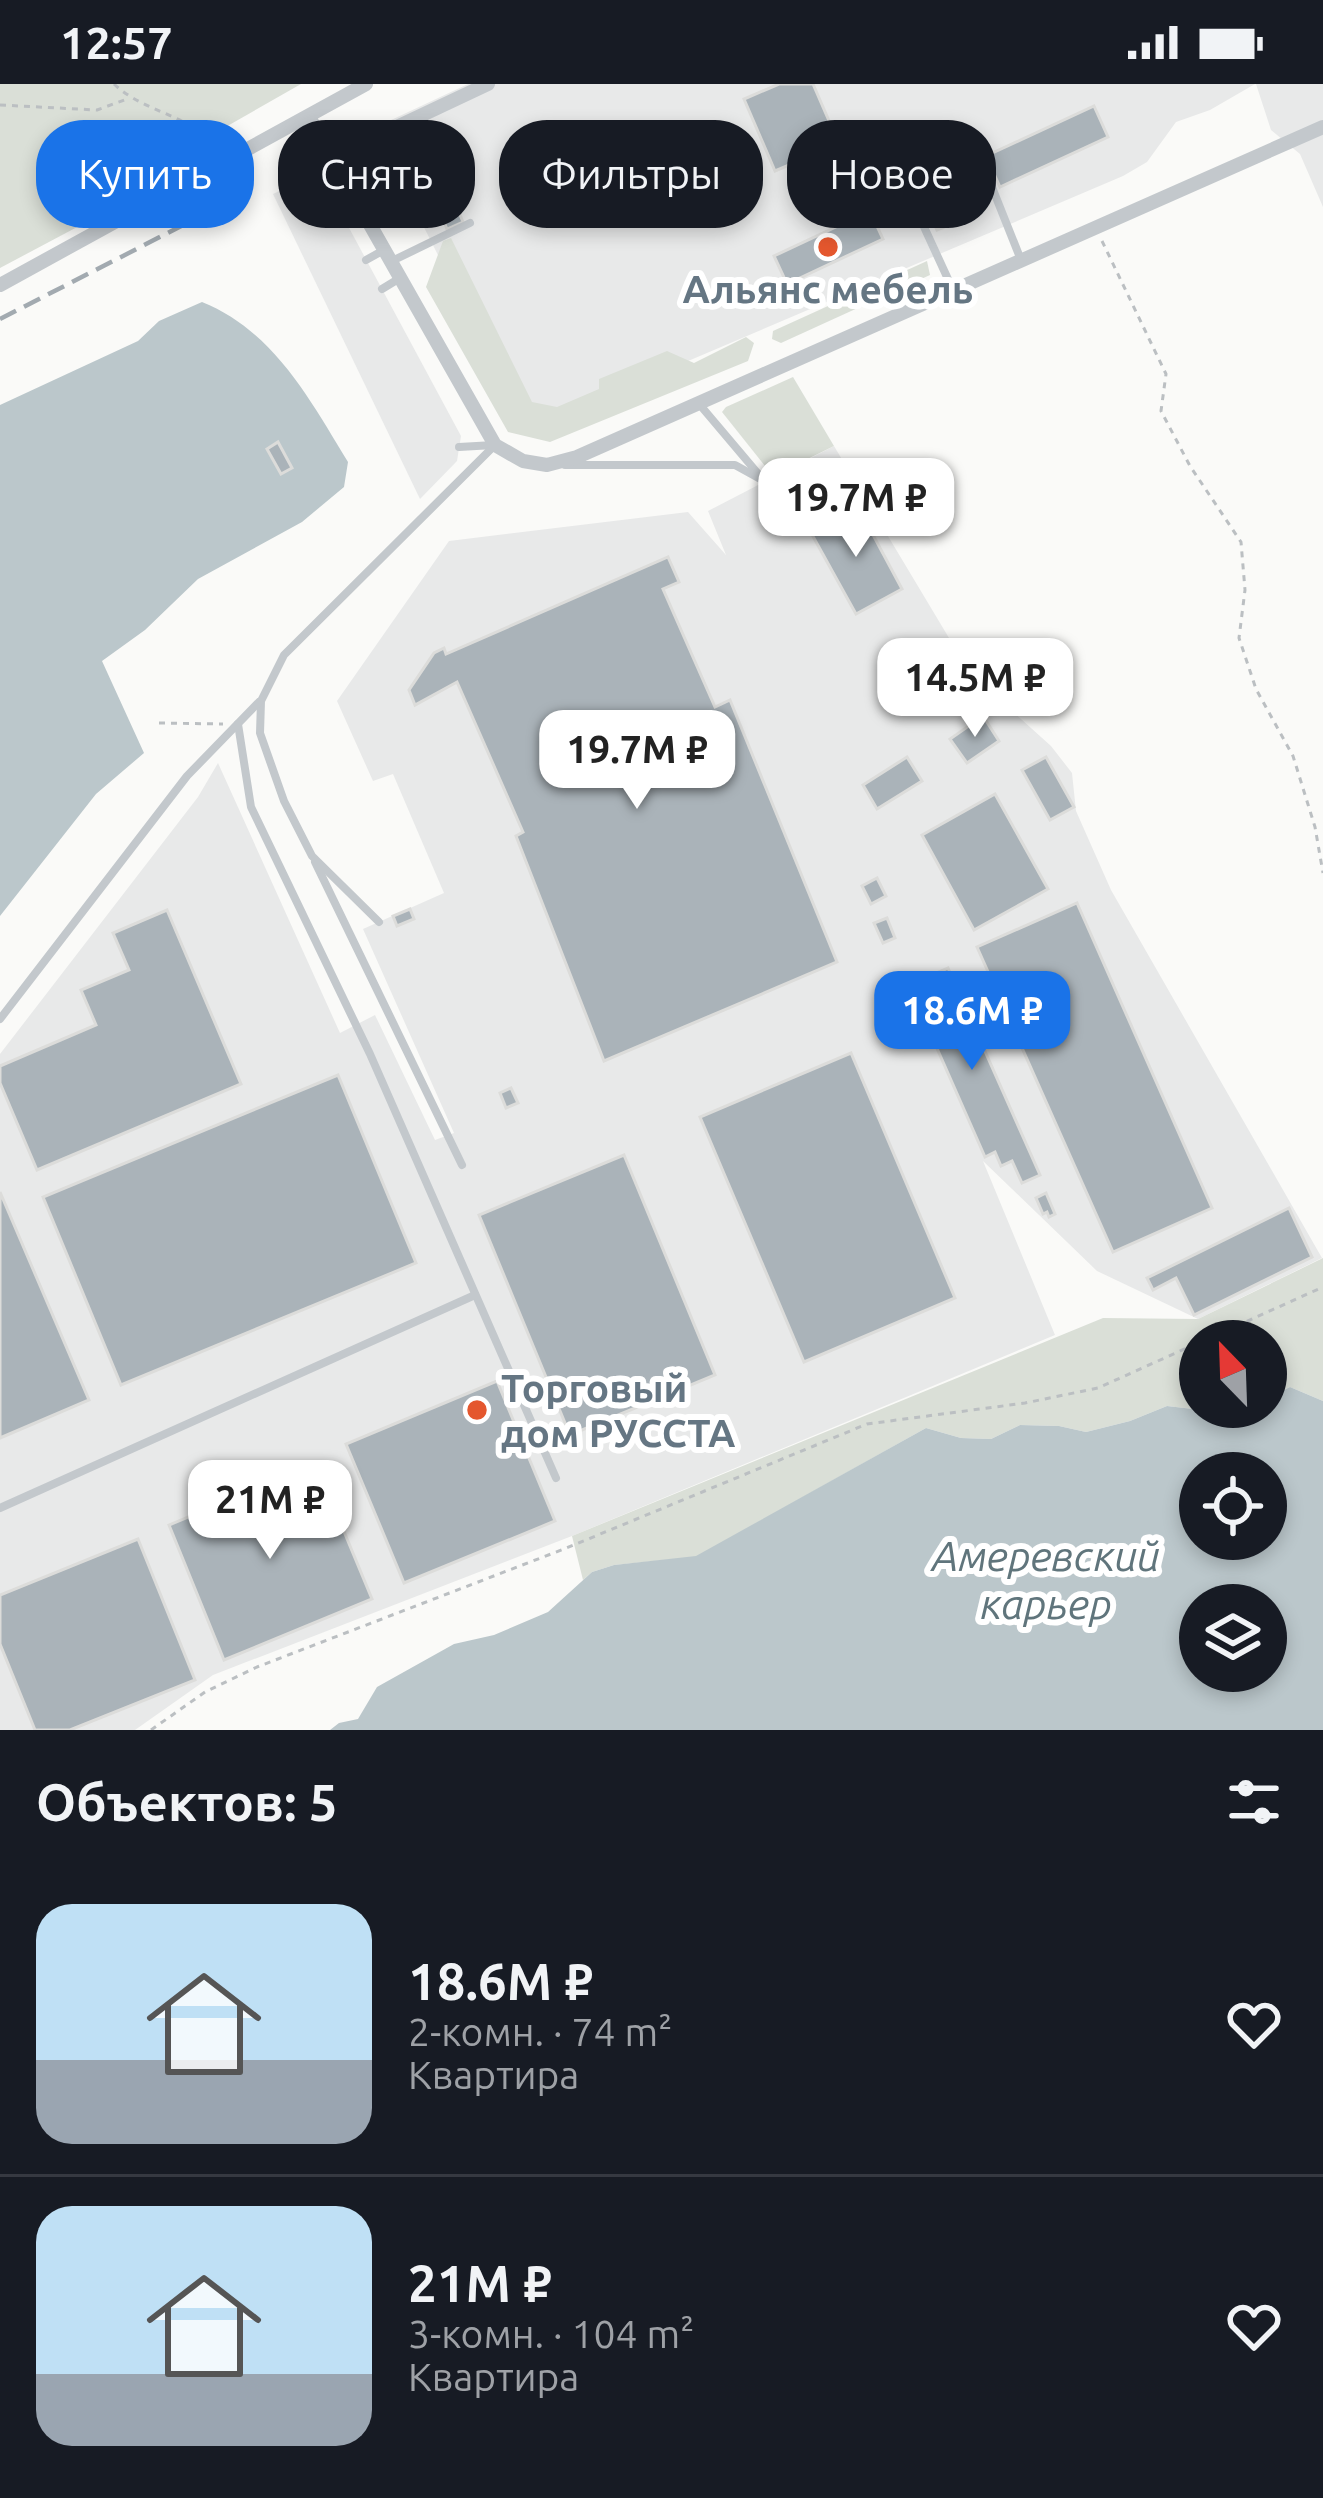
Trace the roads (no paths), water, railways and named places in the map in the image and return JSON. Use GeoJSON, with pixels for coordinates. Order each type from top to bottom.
{"type":"FeatureCollection","features":[{"type":"Feature","properties":{"kind":"street"},"geometry":{"type":"LineString","coordinates":[[0,285],[366,84]]}},
{"type":"Feature","properties":{"kind":"street"},"geometry":{"type":"LineString","coordinates":[[412,120],[488,84]]}},
{"type":"Feature","properties":{"kind":"street"},"geometry":{"type":"LineString","coordinates":[[372,228],[495,445],[523,461],[547,465],[577,457],[699,404],[1323,127]]}},
{"type":"Feature","properties":{"kind":"lane"},"geometry":{"type":"LineString","coordinates":[[996,198],[1021,261]]}},
{"type":"Feature","properties":{"kind":"lane"},"geometry":{"type":"LineString","coordinates":[[366,260],[457,228]]}},
{"type":"Feature","properties":{"kind":"lane"},"geometry":{"type":"LineString","coordinates":[[925,228],[954,291]]}},
{"type":"Feature","properties":{"kind":"lane"},"geometry":{"type":"LineString","coordinates":[[382,289],[400,278]]}},
{"type":"Feature","properties":{"kind":"lane"},"geometry":{"type":"LineString","coordinates":[[547,465],[735,465],[764,481],[699,404]]}},
{"type":"Feature","properties":{"kind":"lane"},"geometry":{"type":"LineString","coordinates":[[460,447],[495,445]]}},
{"type":"Feature","properties":{"kind":"lane"},"geometry":{"type":"LineString","coordinates":[[0,1019],[187,776],[260,701],[284,656],[495,445]]}},
{"type":"Feature","properties":{"kind":"lane"},"geometry":{"type":"LineString","coordinates":[[260,701],[260,733],[284,801],[462,1165]]}},
{"type":"Feature","properties":{"kind":"lane"},"geometry":{"type":"LineString","coordinates":[[238,724],[251,807],[370,1054],[556,1478]]}},
{"type":"Feature","properties":{"kind":"lane"},"geometry":{"type":"LineString","coordinates":[[312,856],[379,922]]}},
{"type":"Feature","properties":{"kind":"lane"},"geometry":{"type":"LineString","coordinates":[[0,1508],[475,1295]]}},
{"type":"Feature","properties":{"kind":"water"},"geometry":{"type":"Polygon","coordinates":[[[202,302],[250,331],[288,370],[348,462],[344,487],[302,522],[198,579],[145,630],[102,661],[144,753],[96,794],[0,916],[0,405],[138,341],[159,321],[202,302]]]}},
{"type":"Feature","properties":{"kind":"water","name":"Амеревский карьер"},"geometry":{"type":"Polygon","coordinates":[[[1287,1388],[1323,1401],[1323,1730],[330,1730],[358,1719],[377,1687],[454,1644],[494,1635],[548,1612],[592,1572],[696,1556],[926,1428],[961,1438],[991,1439],[1020,1425],[1086,1432],[1167,1406],[1179,1407],[1179,1428],[1287,1428],[1287,1388]]]}},
{"type":"Feature","properties":{"kind":"railway"},"geometry":{"type":"LineString","coordinates":[[0,319],[177,228]]}},
{"type":"Feature","properties":{"kind":"place","name":"Альянс мебель"},"geometry":{"type":"Point","coordinates":[828,247]}},
{"type":"Feature","properties":{"kind":"place","name":"Торговый дом РУССТА"},"geometry":{"type":"Point","coordinates":[477,1410]}}]}
